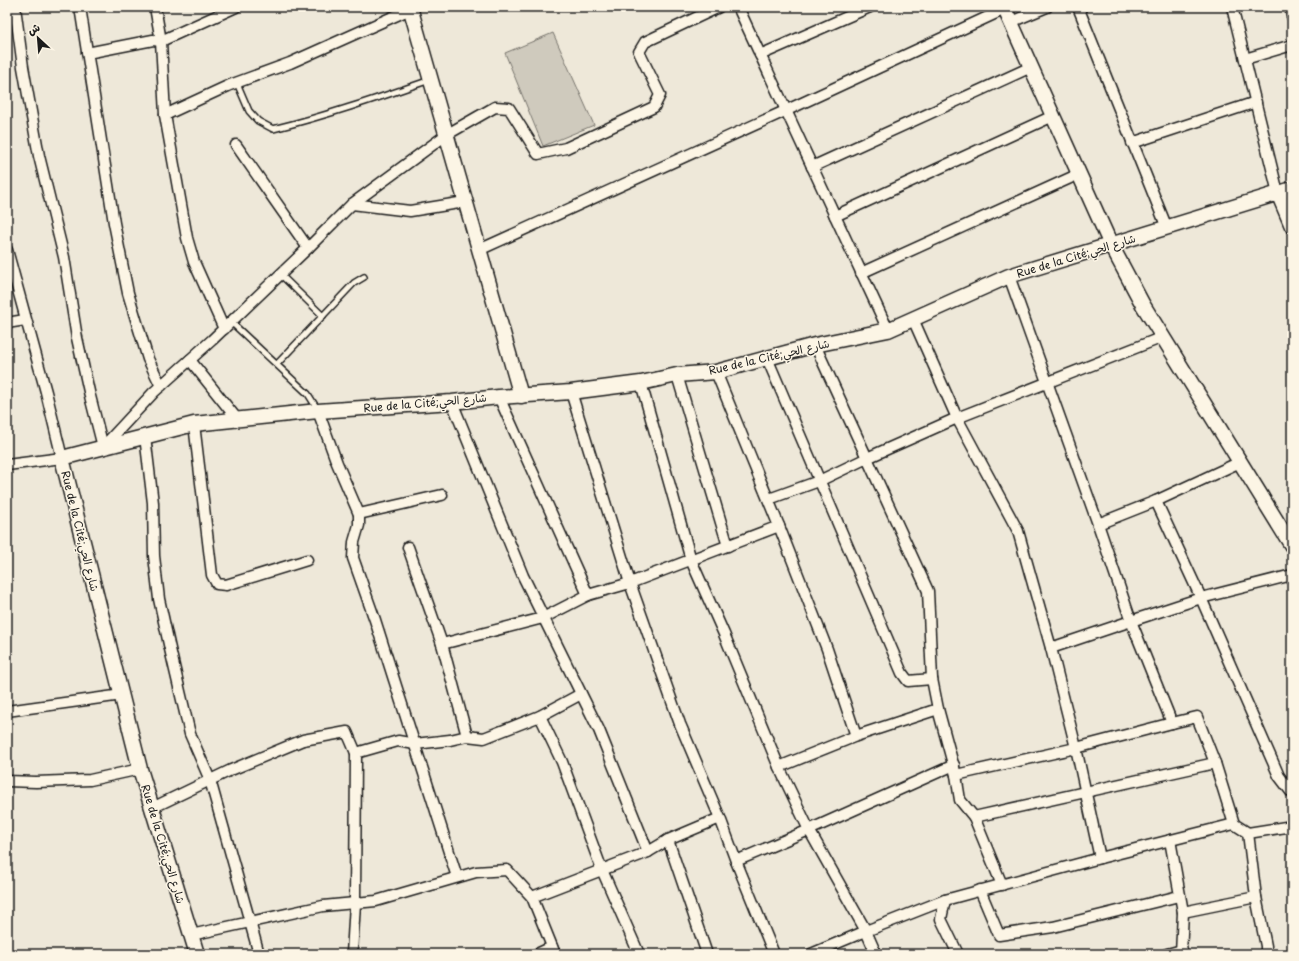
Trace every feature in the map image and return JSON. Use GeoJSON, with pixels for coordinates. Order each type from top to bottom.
{"type":"FeatureCollection","features":[{"type":"Feature","properties":{"kind":"street"},"geometry":{"type":"LineString","coordinates":[[15,7],[23,67],[39,156],[64,256],[77,338],[103,447]]}},
{"type":"Feature","properties":{"kind":"street"},"geometry":{"type":"LineString","coordinates":[[80,7],[114,223],[128,293],[148,359],[161,386]]}},
{"type":"Feature","properties":{"kind":"street"},"geometry":{"type":"LineString","coordinates":[[155,7],[161,41],[165,115],[187,238],[194,262],[228,325]]}},
{"type":"Feature","properties":{"kind":"street"},"geometry":{"type":"LineString","coordinates":[[87,52],[153,40],[161,41],[236,7]]}},
{"type":"Feature","properties":{"kind":"street"},"geometry":{"type":"LineString","coordinates":[[103,447],[161,386],[281,275],[352,204],[446,135],[495,107],[509,108],[538,154],[566,148],[654,107],[660,95],[639,52],[645,42],[719,7]]}},
{"type":"Feature","properties":{"kind":"street"},"geometry":{"type":"LineString","coordinates":[[738,7],[888,330]]}},
{"type":"Feature","properties":{"kind":"street"},"geometry":{"type":"LineString","coordinates":[[760,55],[870,7]]}},
{"type":"Feature","properties":{"kind":"street"},"geometry":{"type":"LineString","coordinates":[[1011,22],[1047,7]]}},
{"type":"Feature","properties":{"kind":"street"},"geometry":{"type":"LineString","coordinates":[[1078,7],[1167,228]]}},
{"type":"Feature","properties":{"kind":"street"},"geometry":{"type":"LineString","coordinates":[[1232,7],[1278,194],[1292,226]]}},
{"type":"Feature","properties":{"kind":"street"},"geometry":{"type":"LineString","coordinates":[[1290,7],[1292,16]]}},
{"type":"Feature","properties":{"kind":"street"},"geometry":{"type":"LineString","coordinates":[[165,115],[237,83],[290,63],[412,8],[446,135],[521,396]]}},
{"type":"Feature","properties":{"kind":"street"},"geometry":{"type":"LineString","coordinates":[[479,250],[786,111],[1004,8],[1111,245],[1142,305],[1292,546]]}},
{"type":"Feature","properties":{"kind":"street"},"geometry":{"type":"LineString","coordinates":[[1245,59],[1292,45]]}},
{"type":"Feature","properties":{"kind":"street"},"geometry":{"type":"LineString","coordinates":[[812,167],[1031,67]]}},
{"type":"Feature","properties":{"kind":"street"},"geometry":{"type":"LineString","coordinates":[[1132,143],[1256,102]]}},
{"type":"Feature","properties":{"kind":"street"},"geometry":{"type":"LineString","coordinates":[[835,216],[1053,116]]}},
{"type":"Feature","properties":{"kind":"street"},"geometry":{"type":"LineString","coordinates":[[236,145],[308,248]]}},
{"type":"Feature","properties":{"kind":"street"},"geometry":{"type":"LineString","coordinates":[[861,273],[1079,174]]}},
{"type":"Feature","properties":{"kind":"street","name":"Rue de la Cité;شارع الحي"},"geometry":{"type":"LineString","coordinates":[[197,954],[140,769],[62,458],[194,424],[318,411],[570,392],[641,383],[677,375],[716,372],[815,346],[888,330],[1009,276],[1292,189]]}},
{"type":"Feature","properties":{"kind":"street"},"geometry":{"type":"LineString","coordinates":[[352,204],[410,211],[465,202]]}},
{"type":"Feature","properties":{"kind":"street"},"geometry":{"type":"LineString","coordinates":[[7,250],[62,458],[7,465]]}},
{"type":"Feature","properties":{"kind":"street"},"geometry":{"type":"LineString","coordinates":[[1009,276],[1132,621],[1172,723]]}},
{"type":"Feature","properties":{"kind":"street"},"geometry":{"type":"LineString","coordinates":[[914,319],[957,418],[1018,531],[1076,748],[1100,858]]}},
{"type":"Feature","properties":{"kind":"street"},"geometry":{"type":"LineString","coordinates":[[7,323],[26,320]]}},
{"type":"Feature","properties":{"kind":"street"},"geometry":{"type":"LineString","coordinates":[[769,499],[819,481],[957,418],[1162,338]]}},
{"type":"Feature","properties":{"kind":"street"},"geometry":{"type":"LineString","coordinates":[[815,346],[928,591],[932,679],[938,709],[954,765],[960,800],[974,817],[1002,885]]}},
{"type":"Feature","properties":{"kind":"street"},"geometry":{"type":"LineString","coordinates":[[766,358],[902,673],[908,681],[932,679]]}},
{"type":"Feature","properties":{"kind":"street"},"geometry":{"type":"LineString","coordinates":[[190,360],[237,419]]}},
{"type":"Feature","properties":{"kind":"street"},"geometry":{"type":"LineString","coordinates":[[716,372],[769,499],[827,649],[856,736]]}},
{"type":"Feature","properties":{"kind":"street"},"geometry":{"type":"LineString","coordinates":[[677,375],[728,546]]}},
{"type":"Feature","properties":{"kind":"street"},"geometry":{"type":"LineString","coordinates":[[641,383],[691,560],[724,634],[779,767],[809,830],[866,931],[876,954]]}},
{"type":"Feature","properties":{"kind":"street"},"geometry":{"type":"LineString","coordinates":[[570,392],[630,583],[680,724],[720,818],[736,862],[774,954]]}},
{"type":"Feature","properties":{"kind":"street"},"geometry":{"type":"LineString","coordinates":[[499,397],[588,595]]}},
{"type":"Feature","properties":{"kind":"street"},"geometry":{"type":"LineString","coordinates":[[452,402],[522,576],[599,730],[648,852]]}},
{"type":"Feature","properties":{"kind":"street"},"geometry":{"type":"LineString","coordinates":[[318,411],[336,463],[359,514],[360,525],[354,542],[353,558],[376,620],[457,878]]}},
{"type":"Feature","properties":{"kind":"street"},"geometry":{"type":"LineString","coordinates":[[194,424],[212,575],[217,584],[226,585],[307,560]]}},
{"type":"Feature","properties":{"kind":"street"},"geometry":{"type":"LineString","coordinates":[[145,436],[153,503],[154,556],[159,599],[170,649],[190,734],[210,780],[260,954]]}},
{"type":"Feature","properties":{"kind":"street"},"geometry":{"type":"LineString","coordinates":[[1098,524],[1156,500],[1240,462]]}},
{"type":"Feature","properties":{"kind":"street"},"geometry":{"type":"LineString","coordinates":[[359,514],[442,495]]}},
{"type":"Feature","properties":{"kind":"street"},"geometry":{"type":"LineString","coordinates":[[1156,500],[1201,598],[1279,776],[1292,793]]}},
{"type":"Feature","properties":{"kind":"street"},"geometry":{"type":"LineString","coordinates":[[442,644],[543,618],[588,595],[630,583],[779,526]]}},
{"type":"Feature","properties":{"kind":"street"},"geometry":{"type":"LineString","coordinates":[[408,547],[442,644],[467,736]]}},
{"type":"Feature","properties":{"kind":"street"},"geometry":{"type":"LineString","coordinates":[[1050,648],[1201,598],[1292,574]]}},
{"type":"Feature","properties":{"kind":"street"},"geometry":{"type":"LineString","coordinates":[[356,753],[398,741],[415,744],[450,740],[467,736],[484,738],[540,716],[581,694]]}},
{"type":"Feature","properties":{"kind":"street"},"geometry":{"type":"LineString","coordinates":[[7,711],[122,695]]}},
{"type":"Feature","properties":{"kind":"street"},"geometry":{"type":"LineString","coordinates":[[779,767],[856,736],[938,709]]}},
{"type":"Feature","properties":{"kind":"street"},"geometry":{"type":"LineString","coordinates":[[540,716],[562,762],[602,870],[638,954]]}},
{"type":"Feature","properties":{"kind":"street"},"geometry":{"type":"LineString","coordinates":[[956,775],[1076,748],[1197,717],[1215,763],[1234,824],[1248,833],[1292,826]]}},
{"type":"Feature","properties":{"kind":"street"},"geometry":{"type":"LineString","coordinates":[[152,808],[231,770],[303,740],[347,732],[356,753],[355,903],[352,954]]}},
{"type":"Feature","properties":{"kind":"street"},"geometry":{"type":"LineString","coordinates":[[974,817],[1215,763]]}},
{"type":"Feature","properties":{"kind":"street"},"geometry":{"type":"LineString","coordinates":[[736,862],[954,765]]}},
{"type":"Feature","properties":{"kind":"street"},"geometry":{"type":"LineString","coordinates":[[7,781],[36,782],[90,780],[140,769]]}},
{"type":"Feature","properties":{"kind":"street"},"geometry":{"type":"LineString","coordinates":[[532,897],[648,852],[668,840],[720,818]]}},
{"type":"Feature","properties":{"kind":"street"},"geometry":{"type":"LineString","coordinates":[[812,954],[945,900],[1234,824]]}},
{"type":"Feature","properties":{"kind":"street"},"geometry":{"type":"LineString","coordinates":[[1248,833],[1256,897],[1266,946],[1266,954]]}},
{"type":"Feature","properties":{"kind":"street"},"geometry":{"type":"LineString","coordinates":[[668,840],[707,954]]}},
{"type":"Feature","properties":{"kind":"street"},"geometry":{"type":"LineString","coordinates":[[1167,954],[1182,952],[1184,912],[1170,840]]}},
{"type":"Feature","properties":{"kind":"street"},"geometry":{"type":"LineString","coordinates":[[191,934],[323,906],[376,901],[476,872],[507,870],[532,897],[553,951],[537,954]]}},
{"type":"Feature","properties":{"kind":"street"},"geometry":{"type":"LineString","coordinates":[[980,890],[999,935],[1053,927],[1180,896]]}},
{"type":"Feature","properties":{"kind":"street"},"geometry":{"type":"LineString","coordinates":[[1184,912],[1256,897]]}},
{"type":"Feature","properties":{"kind":"street"},"geometry":{"type":"LineString","coordinates":[[945,900],[941,919],[958,954]]}},
{"type":"Feature","properties":{"kind":"lane"},"geometry":{"type":"LineString","coordinates":[[237,83],[249,111],[258,121],[273,129],[348,108],[431,80]]}},
{"type":"Feature","properties":{"kind":"lane"},"geometry":{"type":"LineString","coordinates":[[281,275],[323,316]]}},
{"type":"Feature","properties":{"kind":"lane"},"geometry":{"type":"LineString","coordinates":[[277,364],[354,283],[364,277]]}},
{"type":"Feature","properties":{"kind":"lane"},"geometry":{"type":"LineString","coordinates":[[228,325],[277,364],[308,394],[318,411]]}},
{"type":"Feature","properties":{"kind":"shaded area"},"geometry":{"type":"Polygon","coordinates":[[[553,33],[594,125],[543,146],[505,53],[553,33]]]}}]}
